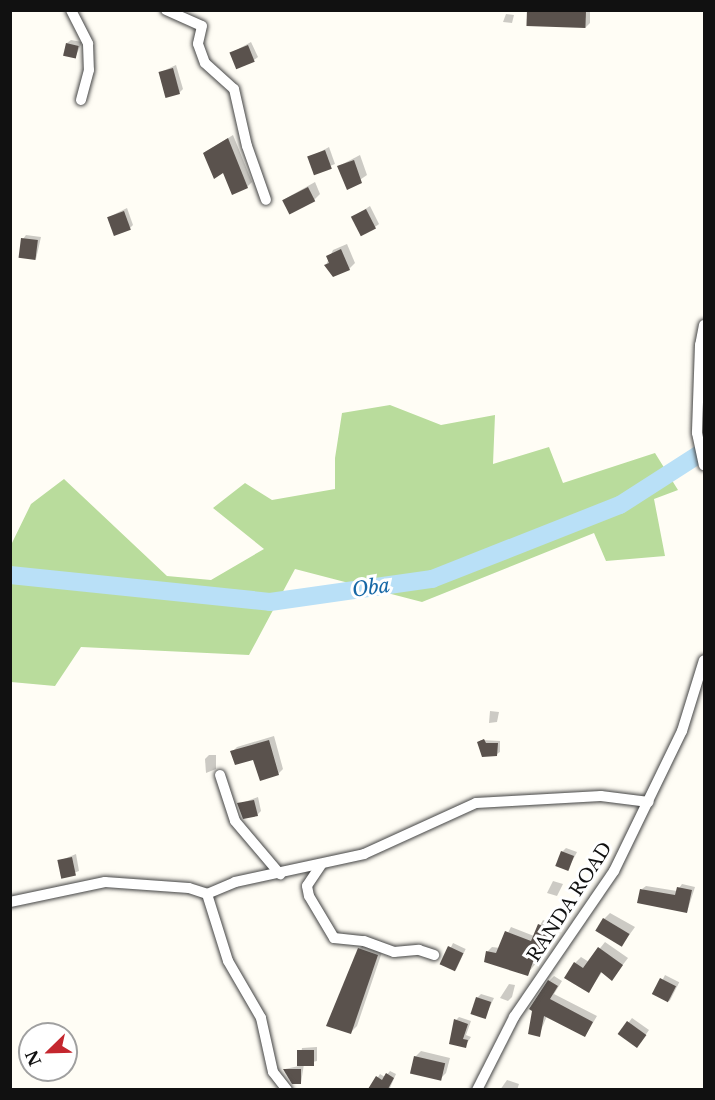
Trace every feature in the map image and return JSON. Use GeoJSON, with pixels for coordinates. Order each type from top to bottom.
{"type":"FeatureCollection","features":[{"type":"Feature","properties":{"kind":"street"},"geometry":{"type":"LineString","coordinates":[[71,10],[87,44],[88,70],[81,100]]}},
{"type":"Feature","properties":{"kind":"street"},"geometry":{"type":"LineString","coordinates":[[166,10],[202,26],[198,44],[205,63],[234,89],[247,146],[267,200]]}},
{"type":"Feature","properties":{"kind":"street"},"geometry":{"type":"LineString","coordinates":[[705,325],[700,345],[697,434],[705,465]]}},
{"type":"Feature","properties":{"kind":"street","name":"RANDA ROAD"},"geometry":{"type":"LineString","coordinates":[[477,1089],[514,1017],[614,871],[700,695],[705,660]]}},
{"type":"Feature","properties":{"kind":"street"},"geometry":{"type":"LineString","coordinates":[[220,775],[235,821],[280,874]]}},
{"type":"Feature","properties":{"kind":"street"},"geometry":{"type":"LineString","coordinates":[[10,902],[105,882],[189,888],[207,894],[235,882],[322,865],[372,851],[476,803],[601,796],[649,802]]}},
{"type":"Feature","properties":{"kind":"street"},"geometry":{"type":"LineString","coordinates":[[322,865],[308,886],[309,896],[334,938],[364,941],[394,952],[419,950],[435,955]]}},
{"type":"Feature","properties":{"kind":"street"},"geometry":{"type":"LineString","coordinates":[[207,894],[228,961],[261,1018],[273,1072],[287,1089]]}},
{"type":"Feature","properties":{"kind":"green space"},"geometry":{"type":"Polygon","coordinates":[[[390,405],[441,425],[495,415],[493,464],[549,447],[563,483],[655,453],[678,490],[654,499],[665,556],[606,561],[594,533],[422,602],[295,569],[249,655],[81,647],[55,686],[11,682],[11,545],[31,504],[64,479],[167,576],[211,580],[264,549],[213,508],[245,483],[272,500],[335,489],[335,458],[342,413],[390,405]]]}},
{"type":"Feature","properties":{"kind":"building"},"geometry":{"type":"Polygon","coordinates":[[[527,10],[586,12],[585,28],[526,26],[527,10]]]}},
{"type":"Feature","properties":{"kind":"building"},"geometry":{"type":"Polygon","coordinates":[[[66,43],[79,46],[76,59],[63,56],[66,43]]]}},
{"type":"Feature","properties":{"kind":"building"},"geometry":{"type":"Polygon","coordinates":[[[248,45],[255,62],[236,69],[229,52],[248,45]]]}},
{"type":"Feature","properties":{"kind":"building"},"geometry":{"type":"Polygon","coordinates":[[[173,68],[180,94],[165,98],[159,72],[173,68]]]}},
{"type":"Feature","properties":{"kind":"building"},"geometry":{"type":"Polygon","coordinates":[[[228,138],[248,188],[232,195],[223,173],[214,179],[203,153],[228,138]]]}},
{"type":"Feature","properties":{"kind":"building"},"geometry":{"type":"Polygon","coordinates":[[[325,150],[332,169],[314,175],[307,156],[325,150]]]}},
{"type":"Feature","properties":{"kind":"building"},"geometry":{"type":"Polygon","coordinates":[[[354,160],[362,183],[347,190],[337,166],[354,160]]]}},
{"type":"Feature","properties":{"kind":"building"},"geometry":{"type":"Polygon","coordinates":[[[308,187],[315,201],[289,214],[282,200],[308,187]]]}},
{"type":"Feature","properties":{"kind":"building"},"geometry":{"type":"Polygon","coordinates":[[[366,209],[376,229],[361,236],[351,217],[366,209]]]}},
{"type":"Feature","properties":{"kind":"building"},"geometry":{"type":"Polygon","coordinates":[[[124,211],[131,230],[114,236],[107,217],[124,211]]]}},
{"type":"Feature","properties":{"kind":"building"},"geometry":{"type":"Polygon","coordinates":[[[21,238],[38,240],[35,260],[19,258],[21,238]]]}},
{"type":"Feature","properties":{"kind":"building"},"geometry":{"type":"Polygon","coordinates":[[[341,249],[350,270],[333,277],[324,265],[329,263],[326,256],[341,249]]]}},
{"type":"Feature","properties":{"kind":"building"},"geometry":{"type":"Polygon","coordinates":[[[484,739],[486,743],[498,743],[497,756],[482,757],[477,742],[484,739]]]}},
{"type":"Feature","properties":{"kind":"building"},"geometry":{"type":"Polygon","coordinates":[[[269,740],[279,775],[260,781],[253,760],[235,765],[230,751],[269,740]]]}},
{"type":"Feature","properties":{"kind":"building"},"geometry":{"type":"Polygon","coordinates":[[[254,800],[258,816],[243,819],[237,803],[254,800]]]}},
{"type":"Feature","properties":{"kind":"building"},"geometry":{"type":"Polygon","coordinates":[[[561,851],[574,856],[568,871],[555,866],[561,851]]]}},
{"type":"Feature","properties":{"kind":"building"},"geometry":{"type":"Polygon","coordinates":[[[72,857],[76,876],[61,879],[57,860],[72,857]]]}},
{"type":"Feature","properties":{"kind":"building"},"geometry":{"type":"Polygon","coordinates":[[[677,887],[692,890],[687,913],[637,903],[640,889],[675,895],[677,887]]]}},
{"type":"Feature","properties":{"kind":"building"},"geometry":{"type":"Polygon","coordinates":[[[603,918],[630,934],[622,947],[595,931],[603,918]]]}},
{"type":"Feature","properties":{"kind":"building"},"geometry":{"type":"Polygon","coordinates":[[[538,924],[550,929],[538,961],[534,959],[528,976],[484,962],[486,951],[496,953],[505,931],[531,941],[538,924]]]}},
{"type":"Feature","properties":{"kind":"building"},"geometry":{"type":"Polygon","coordinates":[[[448,946],[463,953],[455,971],[440,964],[448,946]]]}},
{"type":"Feature","properties":{"kind":"building"},"geometry":{"type":"Polygon","coordinates":[[[598,947],[623,965],[612,981],[601,972],[589,993],[564,978],[574,962],[583,968],[598,947]]]}},
{"type":"Feature","properties":{"kind":"building"},"geometry":{"type":"Polygon","coordinates":[[[358,948],[378,955],[351,1034],[326,1026],[358,948]]]}},
{"type":"Feature","properties":{"kind":"building"},"geometry":{"type":"Polygon","coordinates":[[[660,978],[676,986],[668,1002],[652,994],[660,978]]]}},
{"type":"Feature","properties":{"kind":"building"},"geometry":{"type":"Polygon","coordinates":[[[548,980],[558,986],[550,999],[593,1022],[585,1037],[544,1016],[540,1037],[528,1034],[532,1011],[529,1009],[548,980]]]}},
{"type":"Feature","properties":{"kind":"building"},"geometry":{"type":"Polygon","coordinates":[[[476,997],[491,1002],[486,1019],[470,1014],[476,997]]]}},
{"type":"Feature","properties":{"kind":"building"},"geometry":{"type":"Polygon","coordinates":[[[454,1019],[468,1024],[463,1039],[468,1040],[466,1048],[449,1044],[454,1019]]]}},
{"type":"Feature","properties":{"kind":"building"},"geometry":{"type":"Polygon","coordinates":[[[627,1021],[646,1035],[637,1048],[618,1034],[627,1021]]]}},
{"type":"Feature","properties":{"kind":"building"},"geometry":{"type":"Polygon","coordinates":[[[297,1050],[314,1050],[314,1066],[297,1066],[297,1050]]]}},
{"type":"Feature","properties":{"kind":"building"},"geometry":{"type":"Polygon","coordinates":[[[414,1056],[445,1063],[441,1081],[410,1074],[414,1056]]]}},
{"type":"Feature","properties":{"kind":"building"},"geometry":{"type":"Polygon","coordinates":[[[283,1069],[301,1069],[301,1084],[292,1084],[283,1069]]]}},
{"type":"Feature","properties":{"kind":"building"},"geometry":{"type":"Polygon","coordinates":[[[386,1073],[394,1078],[388,1089],[368,1089],[376,1076],[382,1080],[386,1073]]]}},
{"type":"Feature","properties":{"kind":"waterway","name":"Oba"},"geometry":{"type":"LineString","coordinates":[[10,575],[270,602],[432,579],[620,505],[704,451]]}}]}
